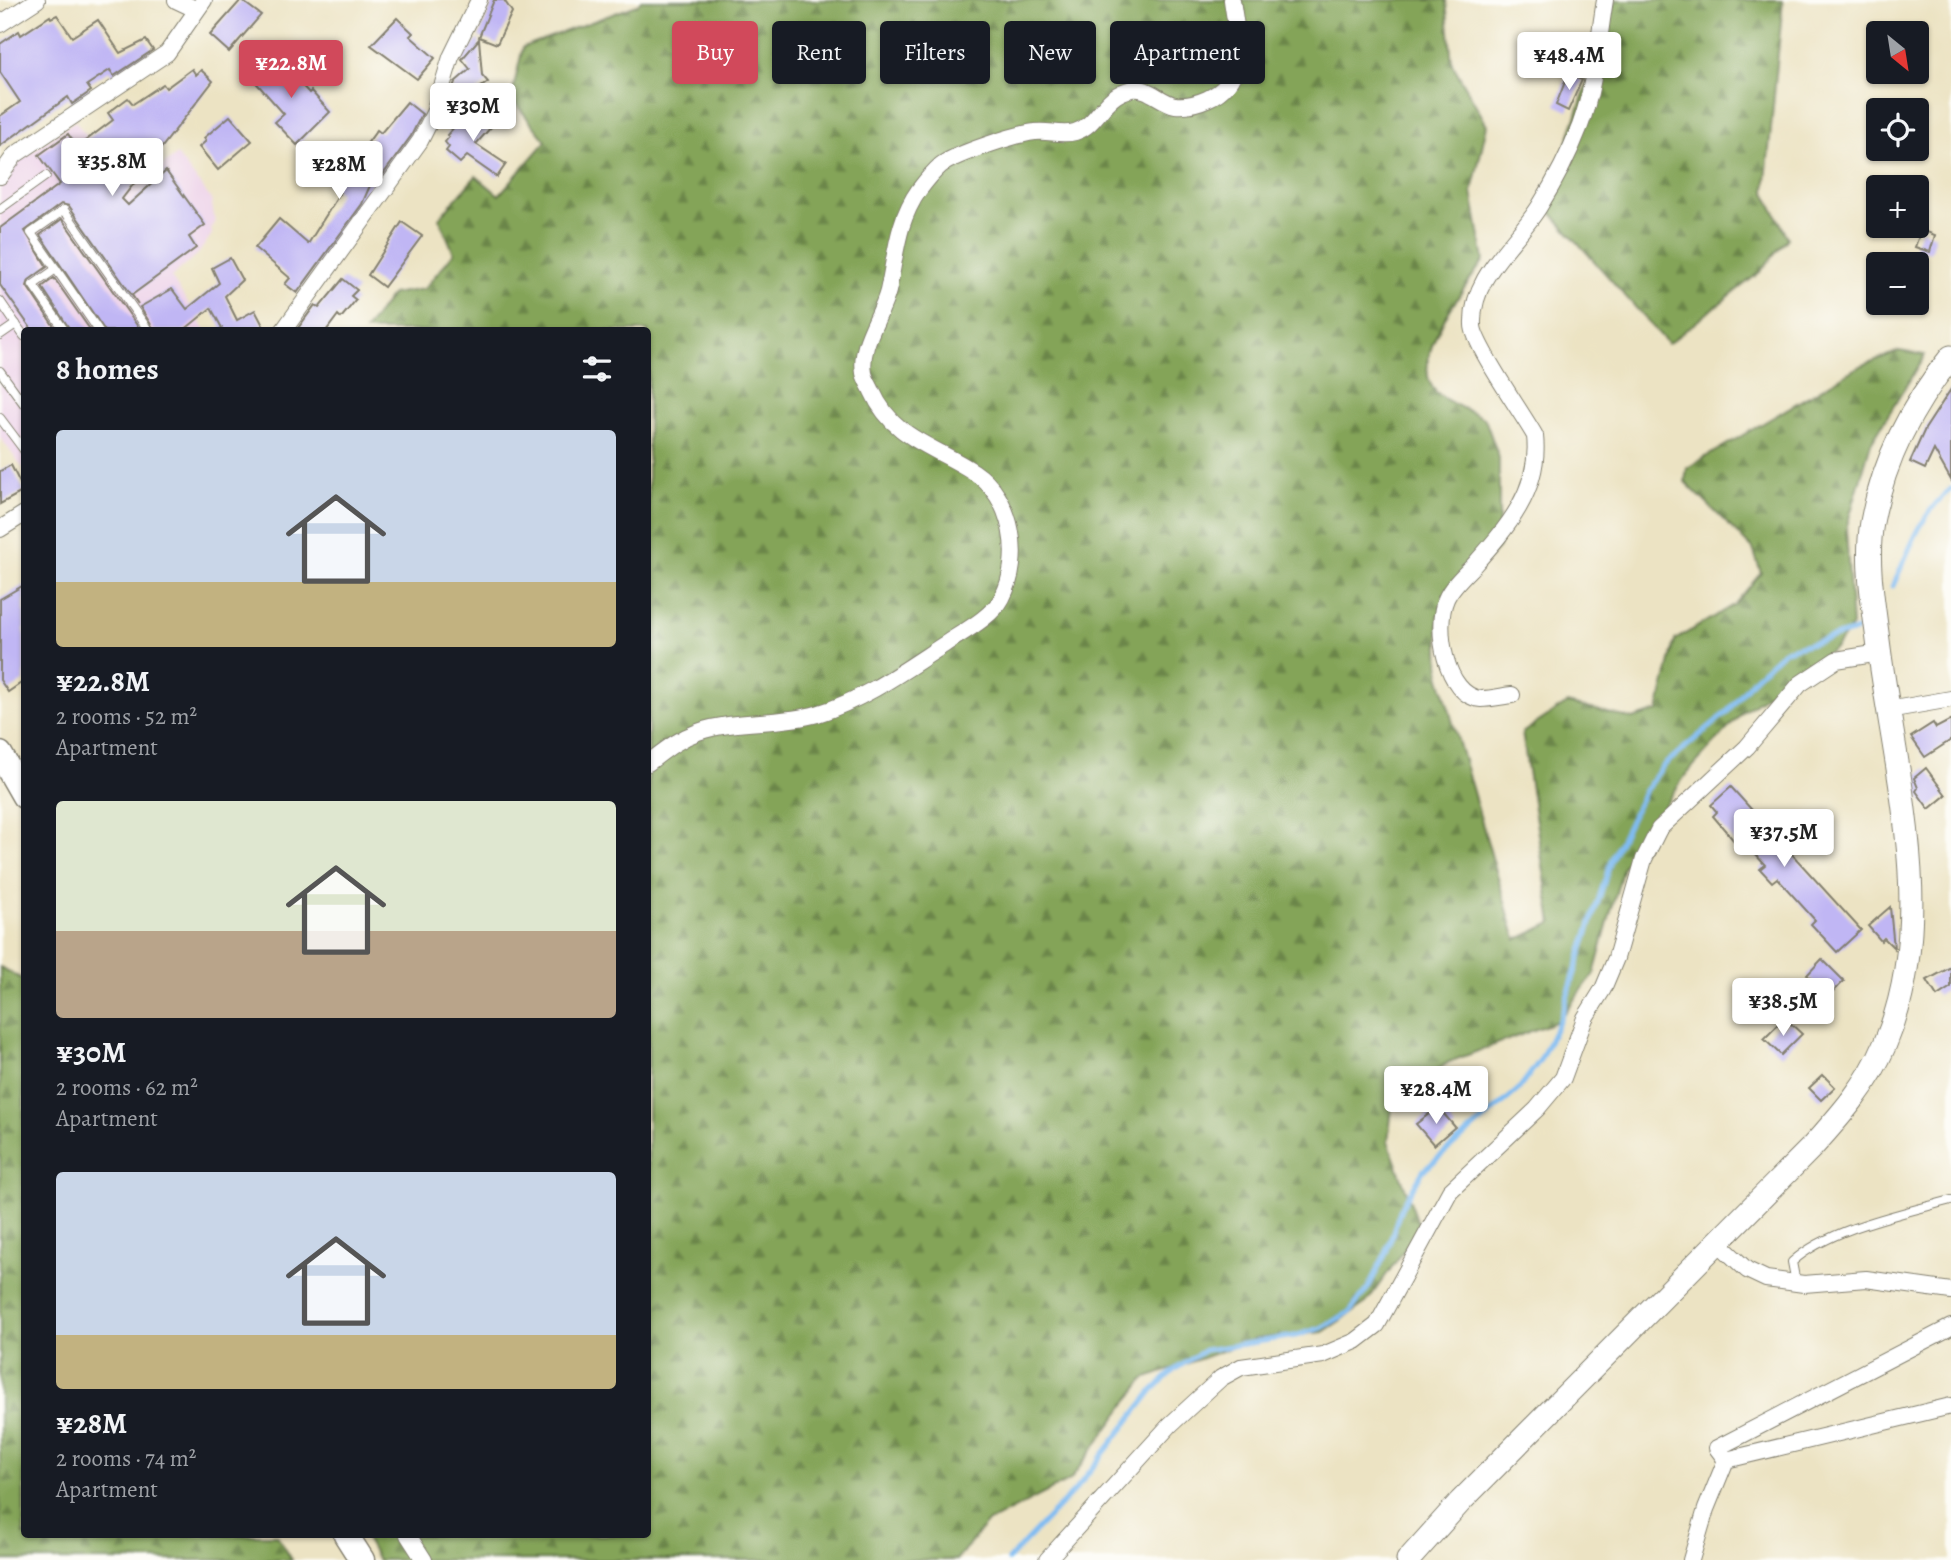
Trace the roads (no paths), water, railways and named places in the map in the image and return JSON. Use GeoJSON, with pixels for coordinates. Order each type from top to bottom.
{"type":"FeatureCollection","features":[{"type":"Feature","properties":{"kind":"main road"},"geometry":{"type":"LineString","coordinates":[[0,754],[21,791]]}},
{"type":"Feature","properties":{"kind":"main road"},"geometry":{"type":"LineString","coordinates":[[348,1538],[362,1560]]}},
{"type":"Feature","properties":{"kind":"street"},"geometry":{"type":"LineString","coordinates":[[0,24],[37,0]]}},
{"type":"Feature","properties":{"kind":"street"},"geometry":{"type":"LineString","coordinates":[[0,176],[15,155],[167,52],[200,5],[176,0]]}},
{"type":"Feature","properties":{"kind":"street"},"geometry":{"type":"LineString","coordinates":[[286,327],[420,141],[433,113],[451,57],[480,0]]}},
{"type":"Feature","properties":{"kind":"street"},"geometry":{"type":"LineString","coordinates":[[651,761],[673,743],[701,731],[816,714],[870,692],[968,629],[1001,601],[1014,570],[1012,533],[999,500],[976,473],[913,440],[893,425],[876,401],[864,373],[866,344],[887,294],[902,216],[920,188],[943,164],[1004,139],[1038,131],[1077,132],[1091,121],[1106,101],[1121,91],[1139,88],[1174,105],[1197,103],[1219,93],[1235,76],[1239,51],[1232,0]]}},
{"type":"Feature","properties":{"kind":"street"},"geometry":{"type":"LineString","coordinates":[[1513,695],[1479,699],[1460,689],[1449,670],[1440,631],[1446,599],[1520,509],[1536,448],[1535,436],[1506,386],[1493,370],[1472,328],[1474,297],[1499,258],[1539,207],[1579,127],[1590,93],[1605,0]]}},
{"type":"Feature","properties":{"kind":"street"},"geometry":{"type":"LineString","coordinates":[[1408,1560],[1461,1501],[1812,1147],[1861,1090],[1886,1044],[1897,1013],[1912,940],[1912,910],[1871,588],[1872,524],[1882,481],[1902,430],[1924,389],[1951,357]]}},
{"type":"Feature","properties":{"kind":"street"},"geometry":{"type":"LineString","coordinates":[[0,529],[21,516]]}},
{"type":"Feature","properties":{"kind":"street"},"geometry":{"type":"LineString","coordinates":[[1047,1560],[1161,1434],[1221,1378],[1241,1367],[1323,1355],[1356,1341],[1377,1325],[1450,1191],[1536,1109],[1563,1078],[1585,1018],[1603,989],[1616,958],[1644,859],[1659,829],[1747,747],[1800,684],[1836,660],[1880,653]]}},
{"type":"Feature","properties":{"kind":"street"},"geometry":{"type":"LineString","coordinates":[[1888,710],[1951,699]]}},
{"type":"Feature","properties":{"kind":"street"},"geometry":{"type":"LineString","coordinates":[[1716,1241],[1747,1270],[1766,1279],[1796,1283],[1866,1279],[1951,1291]]}},
{"type":"Feature","properties":{"kind":"street"},"geometry":{"type":"LineString","coordinates":[[1726,1460],[1717,1448],[1951,1327]]}},
{"type":"Feature","properties":{"kind":"street"},"geometry":{"type":"LineString","coordinates":[[1726,1460],[1951,1406]]}},
{"type":"Feature","properties":{"kind":"street"},"geometry":{"type":"LineString","coordinates":[[1691,1560],[1706,1509],[1726,1460]]}},
{"type":"Feature","properties":{"kind":"street"},"geometry":{"type":"LineString","coordinates":[[410,1538],[424,1560]]}},
{"type":"Feature","properties":{"kind":"lane"},"geometry":{"type":"LineString","coordinates":[[0,209],[46,176]]}},
{"type":"Feature","properties":{"kind":"lane"},"geometry":{"type":"LineString","coordinates":[[96,327],[31,233],[64,210],[146,327]]}},
{"type":"Feature","properties":{"kind":"lane"},"geometry":{"type":"LineString","coordinates":[[56,270],[33,285],[62,327]]}},
{"type":"Feature","properties":{"kind":"lane"},"geometry":{"type":"LineString","coordinates":[[0,301],[21,332]]}},
{"type":"Feature","properties":{"kind":"lane"},"geometry":{"type":"LineString","coordinates":[[0,335],[16,324]]}},
{"type":"Feature","properties":{"kind":"lane"},"geometry":{"type":"LineString","coordinates":[[0,371],[21,400]]}},
{"type":"Feature","properties":{"kind":"lane"},"geometry":{"type":"LineString","coordinates":[[0,418],[21,446]]}},
{"type":"Feature","properties":{"kind":"lane"},"geometry":{"type":"LineString","coordinates":[[1796,1283],[1792,1262],[1807,1249],[1878,1221],[1951,1200]]}},
{"type":"Feature","properties":{"kind":"waterway"},"geometry":{"type":"LineString","coordinates":[[1893,586],[1923,521],[1951,489]]}},
{"type":"Feature","properties":{"kind":"waterway"},"geometry":{"type":"LineString","coordinates":[[1008,1560],[1076,1489],[1153,1390],[1174,1370],[1205,1350],[1295,1336],[1321,1328],[1350,1312],[1368,1288],[1386,1253],[1401,1208],[1423,1171],[1518,1090],[1540,1060],[1560,1019],[1612,858],[1644,792],[1663,766],[1727,712],[1755,677],[1785,650],[1856,631]]}}]}
